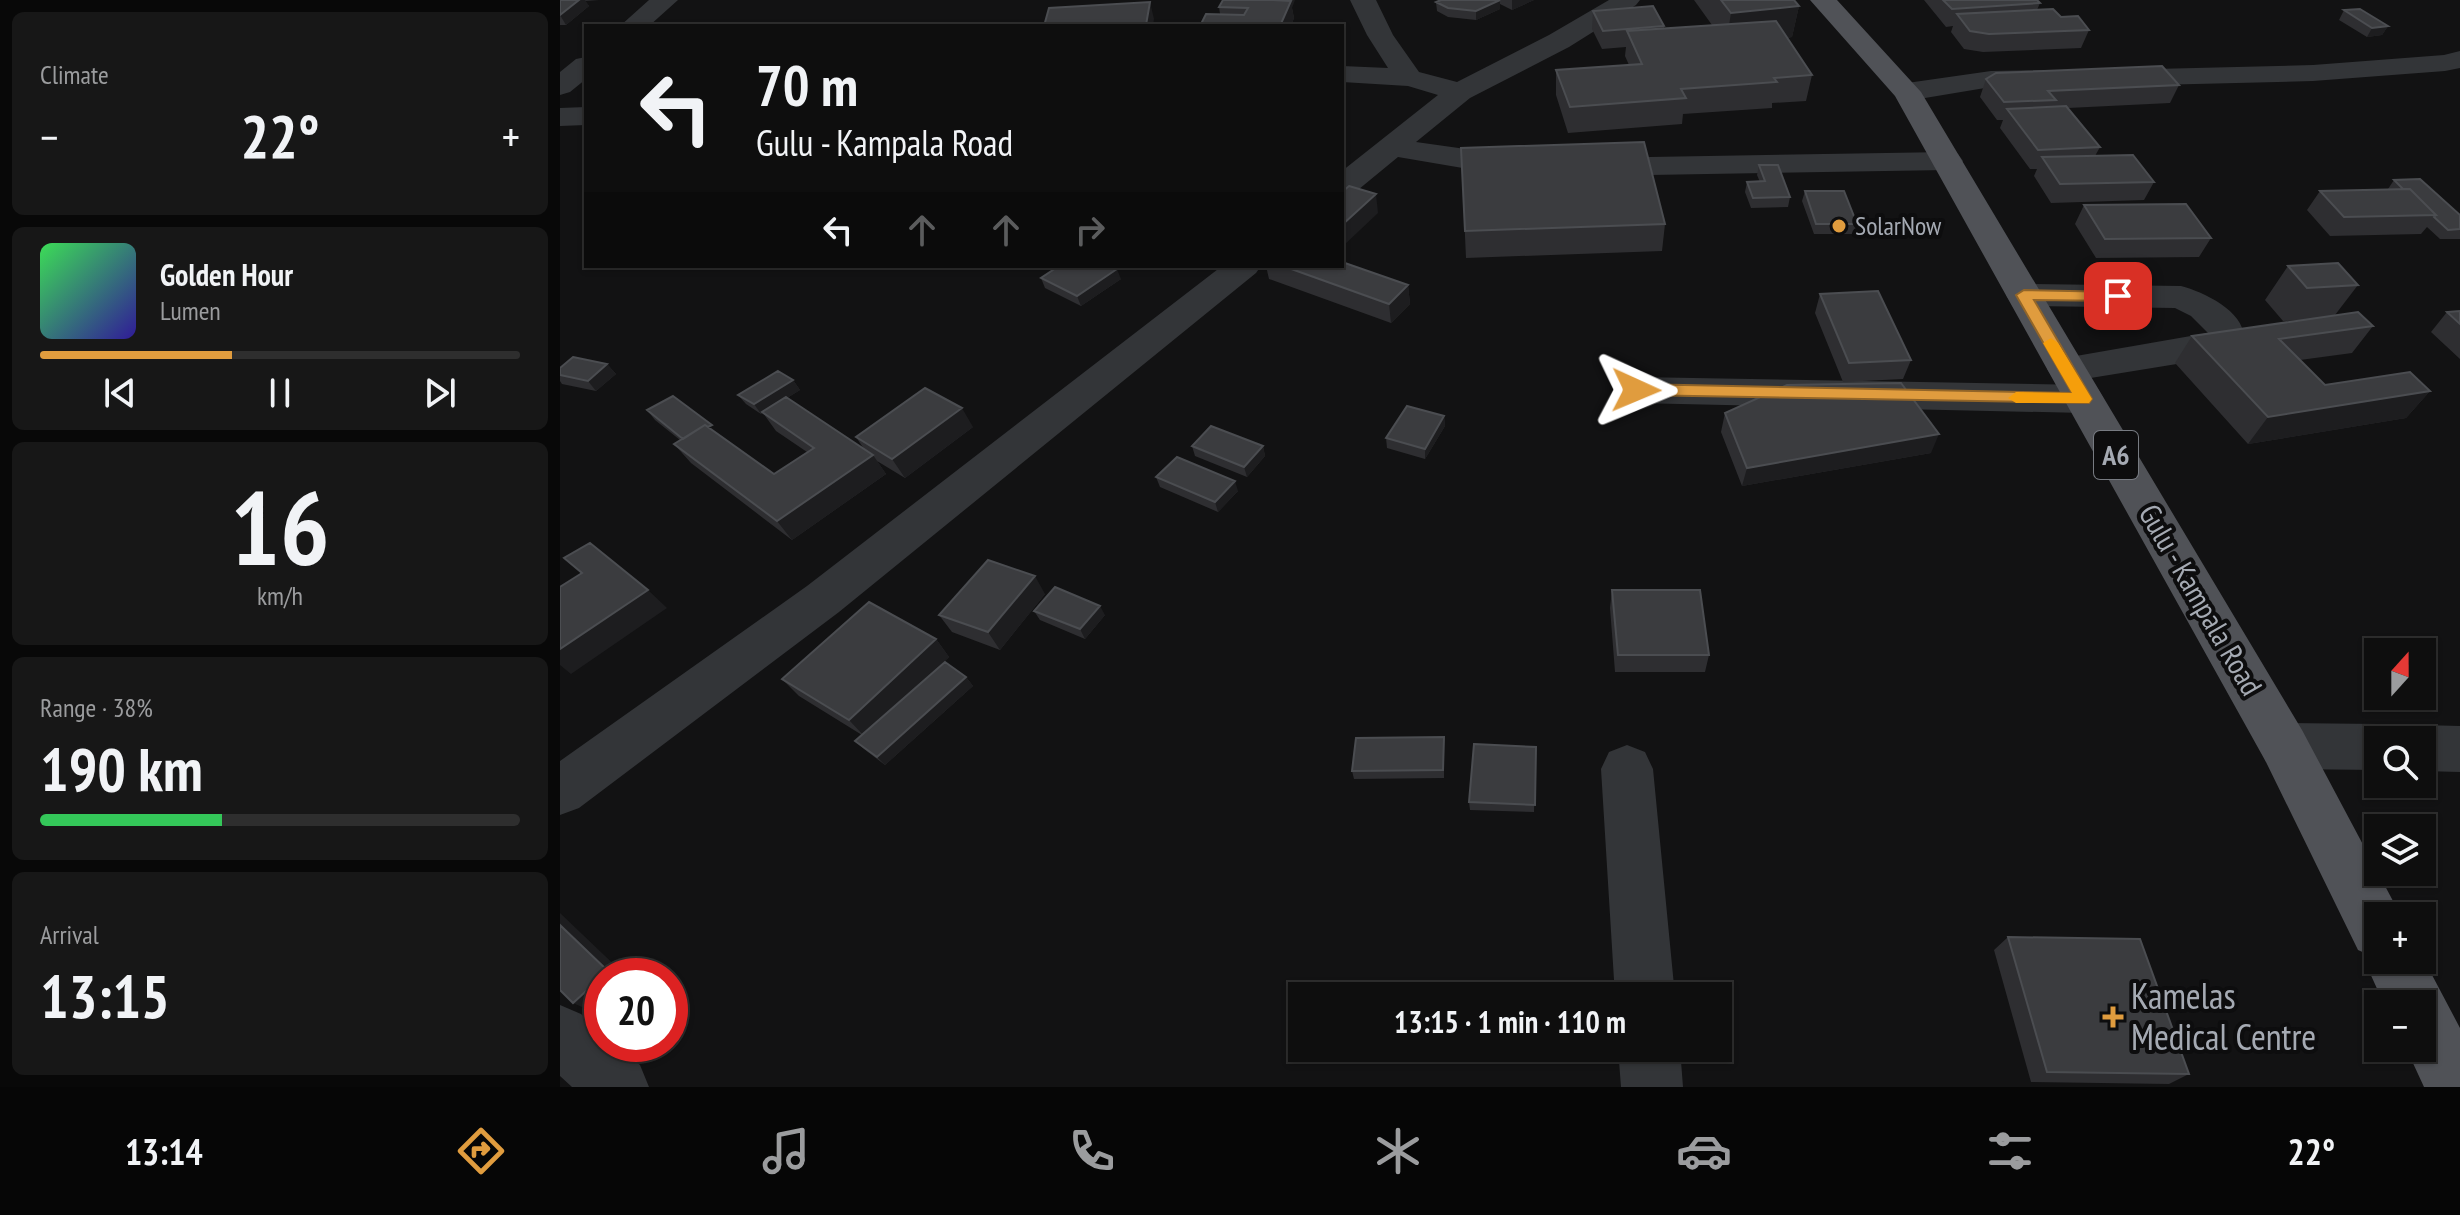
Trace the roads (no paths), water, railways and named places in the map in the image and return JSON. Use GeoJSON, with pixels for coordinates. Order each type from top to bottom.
{"type":"FeatureCollection","features":[{"type":"Feature","properties":{"kind":"main road","name":"Gulu - Kampala Road"},"geometry":{"type":"LineString","coordinates":[[1823,0],[1907,92],[2284,746],[2364,903]]}},
{"type":"Feature","properties":{"kind":"main road"},"geometry":{"type":"LineString","coordinates":[[2436,1045],[2457,1087]]}},
{"type":"Feature","properties":{"kind":"street"},"geometry":{"type":"LineString","coordinates":[[635,24],[665,0]]}},
{"type":"Feature","properties":{"kind":"street"},"geometry":{"type":"LineString","coordinates":[[1363,0],[1380,35],[1409,78]]}},
{"type":"Feature","properties":{"kind":"street"},"geometry":{"type":"LineString","coordinates":[[1344,185],[1460,92],[1559,41],[1627,0]]}},
{"type":"Feature","properties":{"kind":"street"},"geometry":{"type":"LineString","coordinates":[[1907,92],[1991,79],[2242,76],[2455,64]]}},
{"type":"Feature","properties":{"kind":"street"},"geometry":{"type":"LineString","coordinates":[[560,86],[584,67]]}},
{"type":"Feature","properties":{"kind":"street"},"geometry":{"type":"LineString","coordinates":[[1344,74],[1409,78],[1460,92]]}},
{"type":"Feature","properties":{"kind":"street"},"geometry":{"type":"LineString","coordinates":[[560,117],[584,116]]}},
{"type":"Feature","properties":{"kind":"street"},"geometry":{"type":"LineString","coordinates":[[1391,147],[1492,164],[1559,166],[1947,161]]}},
{"type":"Feature","properties":{"kind":"street"},"geometry":{"type":"LineString","coordinates":[[560,791],[823,599],[1241,268]]}},
{"type":"Feature","properties":{"kind":"street"},"geometry":{"type":"LineString","coordinates":[[1636,390],[2075,384],[2226,344],[2226,330],[2204,308],[2181,297],[2024,295]]}},
{"type":"Feature","properties":{"kind":"street"},"geometry":{"type":"LineString","coordinates":[[2284,746],[2364,747]]}},
{"type":"Feature","properties":{"kind":"street"},"geometry":{"type":"LineString","coordinates":[[2436,748],[2460,749]]}},
{"type":"Feature","properties":{"kind":"street"},"geometry":{"type":"LineString","coordinates":[[1627,769],[1644,982]]}},
{"type":"Feature","properties":{"kind":"street"},"geometry":{"type":"LineString","coordinates":[[560,1035],[618,1087]]}},
{"type":"Feature","properties":{"kind":"street"},"geometry":{"type":"LineString","coordinates":[[1650,1062],[1652,1087]]}},
{"type":"Feature","properties":{"kind":"place","name":"SolarNow"},"geometry":{"type":"Point","coordinates":[1839,226]}},
{"type":"Feature","properties":{"kind":"place","name":"Kamelas Medical Centre"},"geometry":{"type":"Point","coordinates":[2113,1017]}}]}
